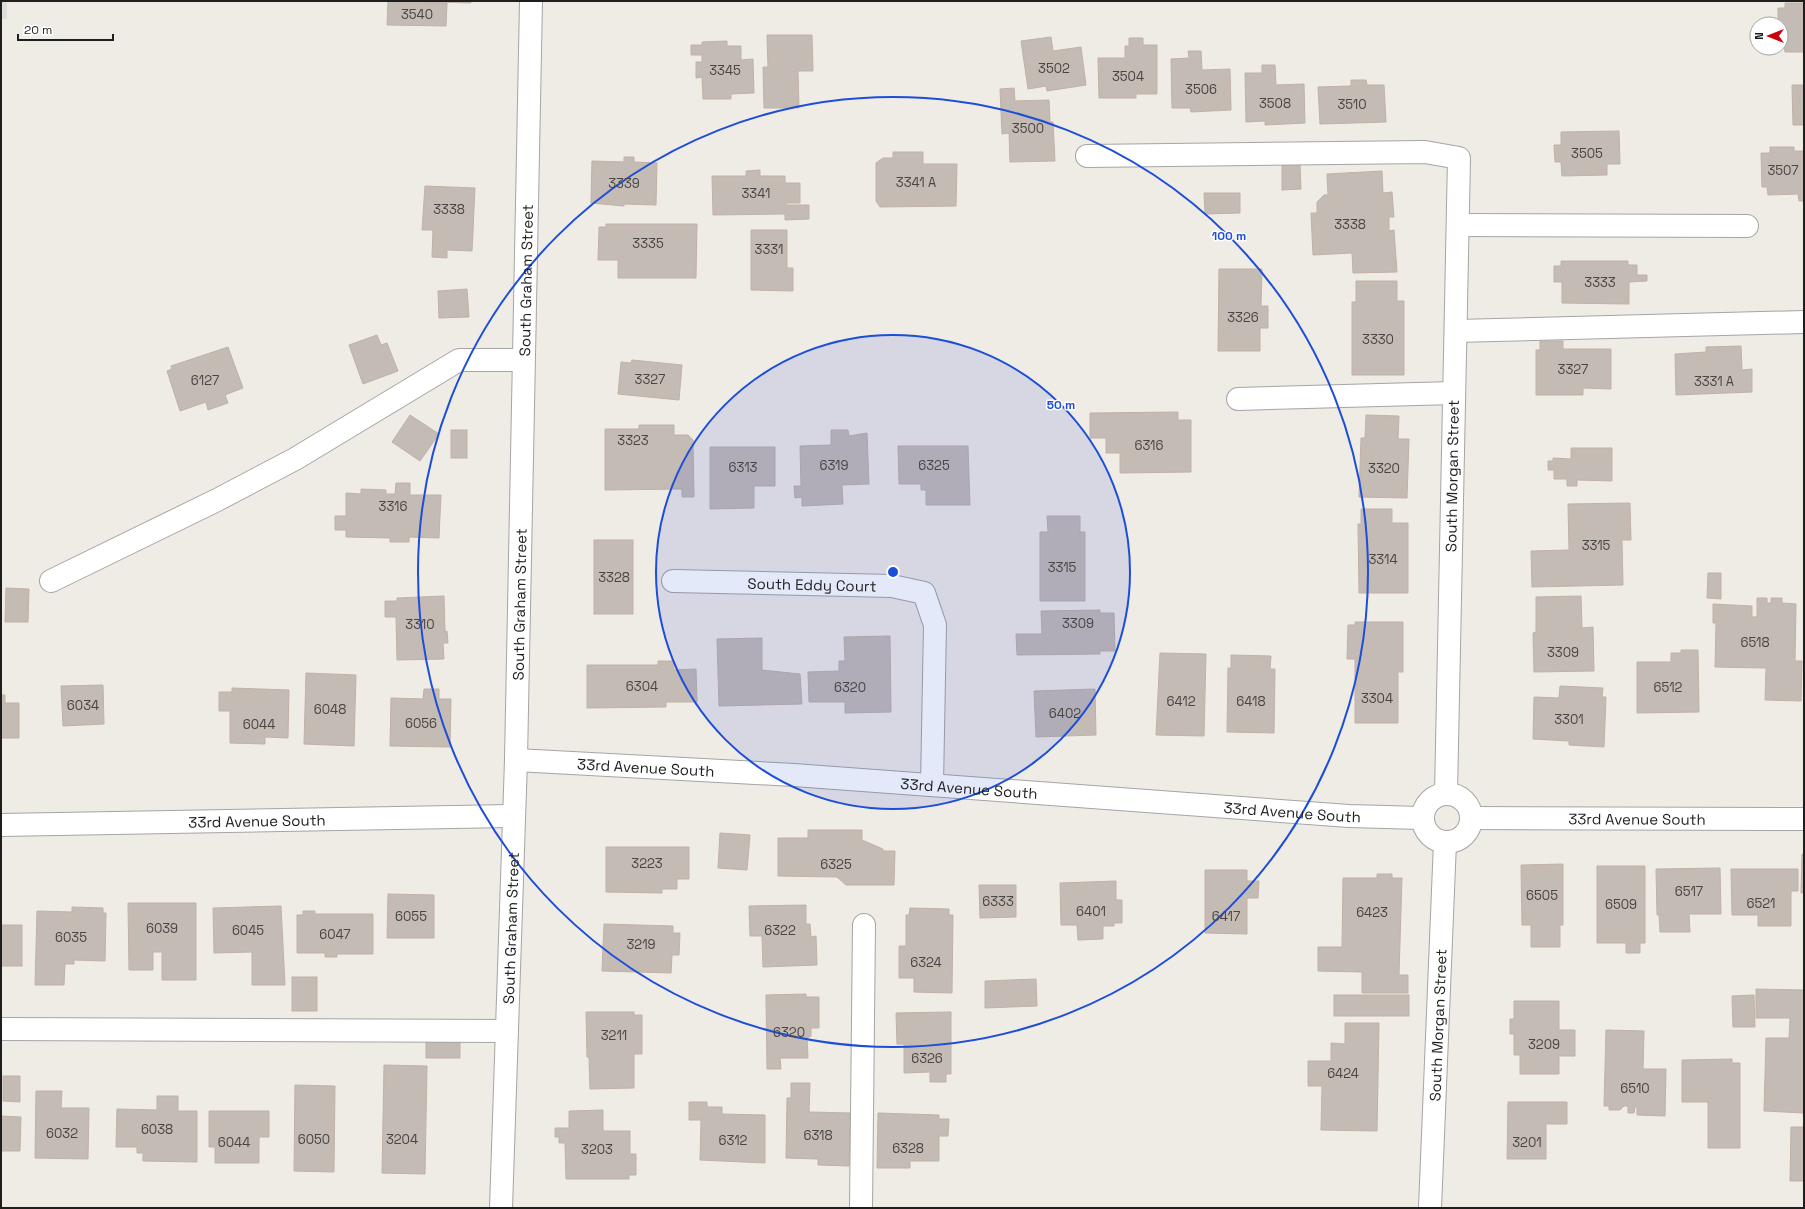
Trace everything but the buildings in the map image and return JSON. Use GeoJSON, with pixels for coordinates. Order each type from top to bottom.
{"type":"FeatureCollection","features":[{"type":"Feature","properties":{"kind":"street","name":"South Graham Street"},"geometry":{"type":"LineString","coordinates":[[501,1208],[516,760],[531,1]]}},
{"type":"Feature","properties":{"kind":"street","name":"South Morgan Street"},"geometry":{"type":"LineString","coordinates":[[1087,156],[1425,152],[1459,158],[1446,794]]}},
{"type":"Feature","properties":{"kind":"street"},"geometry":{"type":"LineString","coordinates":[[1458,225],[1747,226]]}},
{"type":"Feature","properties":{"kind":"street"},"geometry":{"type":"LineString","coordinates":[[1456,331],[1804,322]]}},
{"type":"Feature","properties":{"kind":"street"},"geometry":{"type":"LineString","coordinates":[[51,581],[217,500],[295,459],[459,360],[523,360]]}},
{"type":"Feature","properties":{"kind":"street"},"geometry":{"type":"LineString","coordinates":[[1238,399],[1454,393]]}},
{"type":"Feature","properties":{"kind":"street","name":"South Eddy Court"},"geometry":{"type":"LineString","coordinates":[[673,581],[892,586],[924,593],[935,625],[932,785]]}},
{"type":"Feature","properties":{"kind":"street","name":"33rd Avenue South"},"geometry":{"type":"LineString","coordinates":[[516,760],[794,775],[1349,816],[1422,818]]}},
{"type":"Feature","properties":{"kind":"street"},"geometry":{"type":"LineString","coordinates":[[1446,794],[1458,797],[1469,808],[1470,824],[1463,837],[1456,841],[1445,842],[1433,839],[1427,833],[1422,818],[1428,802],[1434,798],[1446,794]]}},
{"type":"Feature","properties":{"kind":"street","name":"33rd Avenue South"},"geometry":{"type":"LineString","coordinates":[[1,825],[514,816]]}},
{"type":"Feature","properties":{"kind":"street","name":"33rd Avenue South"},"geometry":{"type":"LineString","coordinates":[[1470,818],[1804,819]]}},
{"type":"Feature","properties":{"kind":"street","name":"South Morgan Street"},"geometry":{"type":"LineString","coordinates":[[1430,1208],[1445,842]]}},
{"type":"Feature","properties":{"kind":"street"},"geometry":{"type":"LineString","coordinates":[[861,1208],[864,925]]}},
{"type":"Feature","properties":{"kind":"street"},"geometry":{"type":"LineString","coordinates":[[1,1029],[506,1031]]}},
{"type":"Feature","properties":{"kind":"shaded area"},"geometry":{"type":"Polygon","coordinates":[[[1,1],[7,1],[7,19],[1,19],[1,1]]]}}]}
